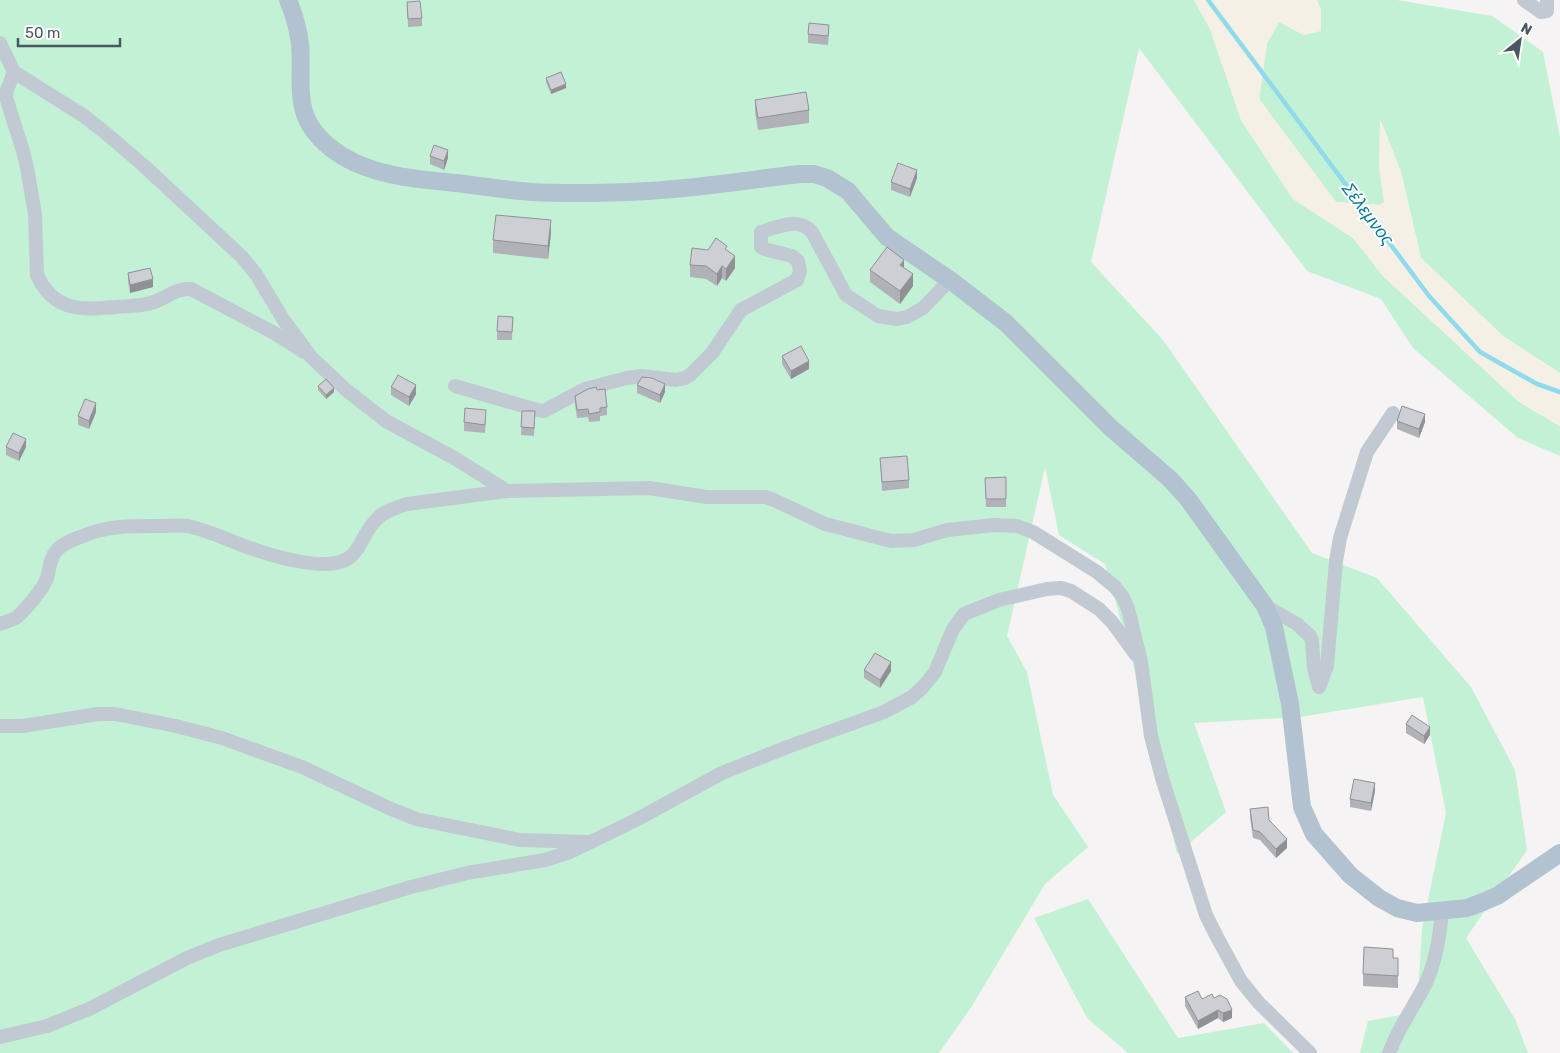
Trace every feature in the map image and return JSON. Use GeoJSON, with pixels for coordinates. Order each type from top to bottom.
{"type":"FeatureCollection","features":[{"type":"Feature","properties":{"kind":"main road"},"geometry":{"type":"LineString","coordinates":[[288,0],[298,31],[300,45],[300,96],[305,114],[314,131],[329,146],[352,162],[373,170],[407,178],[531,192],[648,191],[799,174],[814,174],[827,178],[848,191],[887,237],[950,280],[1006,323],[1111,428],[1171,480],[1188,499],[1265,606],[1274,627],[1290,704],[1302,807],[1314,834],[1350,875],[1379,898],[1397,908],[1418,914],[1467,908],[1497,896],[1560,853]]}},
{"type":"Feature","properties":{"kind":"street"},"geometry":{"type":"LineString","coordinates":[[1524,0],[1543,13],[1547,11],[1547,0]]}},
{"type":"Feature","properties":{"kind":"street"},"geometry":{"type":"LineString","coordinates":[[0,43],[14,72],[84,116],[108,135],[242,257],[256,274],[283,319],[312,357],[345,389],[386,421],[456,459],[507,492]]}},
{"type":"Feature","properties":{"kind":"street"},"geometry":{"type":"LineString","coordinates":[[14,72],[14,76],[6,90],[6,102],[24,151],[35,220],[37,275],[51,294],[65,304],[79,309],[92,309],[148,304],[163,299],[184,288],[191,289],[276,334],[312,357]]}},
{"type":"Feature","properties":{"kind":"street"},"geometry":{"type":"LineString","coordinates":[[455,386],[544,411],[585,389],[627,378],[642,376],[676,380],[685,378],[712,353],[741,310],[797,280],[800,271],[798,261],[792,256],[764,249],[761,247],[760,240],[761,232],[794,223],[804,225],[812,232],[846,295],[878,316],[897,319],[907,317],[923,308],[950,280]]}},
{"type":"Feature","properties":{"kind":"street"},"geometry":{"type":"LineString","coordinates":[[1265,606],[1297,624],[1310,636],[1314,669],[1319,687],[1327,666],[1336,561],[1340,538],[1367,452],[1393,413]]}},
{"type":"Feature","properties":{"kind":"street"},"geometry":{"type":"LineString","coordinates":[[0,624],[16,618],[41,588],[47,579],[48,567],[57,550],[90,534],[110,528],[188,526],[279,557],[327,564],[350,557],[360,546],[376,519],[392,509],[408,504],[507,492],[648,488],[707,497],[765,497],[825,524],[891,541],[914,540],[947,530],[994,525],[1017,526],[1033,532],[1097,572],[1115,587],[1123,597],[1128,609],[1141,662],[1151,736],[1162,778],[1206,915],[1241,981],[1259,1003],[1310,1053]]}},
{"type":"Feature","properties":{"kind":"street"},"geometry":{"type":"LineString","coordinates":[[0,1037],[47,1026],[90,1009],[187,958],[218,945],[352,904],[457,875],[545,860],[570,852],[722,773],[884,712],[912,697],[935,672],[957,622],[964,614],[999,600],[1047,589],[1061,588],[1071,591],[1088,600],[1112,622],[1141,662]]}},
{"type":"Feature","properties":{"kind":"street"},"geometry":{"type":"LineString","coordinates":[[0,726],[23,726],[98,714],[115,714],[176,726],[222,738],[302,768],[416,819],[520,840],[590,842]]}},
{"type":"Feature","properties":{"kind":"street"},"geometry":{"type":"LineString","coordinates":[[1389,1053],[1395,1038],[1427,982],[1434,962],[1442,911]]}},
{"type":"Feature","properties":{"kind":"green space"},"geometry":{"type":"Polygon","coordinates":[[[0,0],[1194,0],[1210,29],[1241,120],[1293,199],[1353,238],[1383,276],[1519,402],[1560,426],[1560,456],[1518,438],[1413,348],[1381,299],[1307,271],[1139,48],[1091,262],[1163,340],[1312,553],[1377,578],[1471,687],[1515,770],[1527,850],[1466,938],[1515,1019],[1528,1053],[1360,1053],[1368,1021],[1417,1012],[1422,929],[1446,813],[1423,697],[1300,717],[1194,723],[1226,812],[1177,854],[1134,668],[1105,564],[1059,535],[1045,467],[1007,636],[1027,672],[1053,795],[1088,847],[1045,884],[972,1006],[939,1053],[0,1053],[0,0]]]}},
{"type":"Feature","properties":{"kind":"green space"},"geometry":{"type":"Polygon","coordinates":[[[1317,0],[1397,0],[1492,16],[1543,52],[1560,137],[1560,373],[1503,336],[1421,258],[1401,172],[1381,121],[1379,165],[1384,202],[1380,205],[1336,202],[1259,99],[1267,43],[1279,22],[1304,35],[1321,10],[1317,0]]]}},
{"type":"Feature","properties":{"kind":"green space"},"geometry":{"type":"Polygon","coordinates":[[[1088,899],[1178,1038],[1264,1023],[1293,1053],[1128,1053],[1087,1018],[1034,918],[1088,899]]]}},
{"type":"Feature","properties":{"kind":"sand"},"geometry":{"type":"Polygon","coordinates":[[[1194,0],[1317,0],[1321,10],[1321,31],[1304,35],[1279,22],[1267,43],[1259,99],[1336,202],[1380,205],[1384,202],[1379,165],[1380,119],[1401,172],[1421,258],[1503,336],[1560,373],[1560,426],[1519,402],[1383,276],[1353,238],[1293,199],[1241,120],[1210,29],[1194,0]]]}},
{"type":"Feature","properties":{"kind":"building"},"geometry":{"type":"Polygon","coordinates":[[[420,1],[422,18],[408,19],[407,2],[420,1]]]}},
{"type":"Feature","properties":{"kind":"building"},"geometry":{"type":"Polygon","coordinates":[[[809,23],[829,25],[828,36],[808,34],[809,23]]]}},
{"type":"Feature","properties":{"kind":"building"},"geometry":{"type":"Polygon","coordinates":[[[561,72],[566,84],[551,90],[546,78],[561,72]]]}},
{"type":"Feature","properties":{"kind":"building"},"geometry":{"type":"Polygon","coordinates":[[[806,92],[809,110],[758,118],[755,100],[806,92]]]}},
{"type":"Feature","properties":{"kind":"building"},"geometry":{"type":"Polygon","coordinates":[[[434,145],[448,150],[444,161],[430,156],[434,145]]]}},
{"type":"Feature","properties":{"kind":"building"},"geometry":{"type":"Polygon","coordinates":[[[898,163],[917,170],[910,189],[891,182],[898,163]]]}},
{"type":"Feature","properties":{"kind":"building"},"geometry":{"type":"Polygon","coordinates":[[[496,215],[551,220],[548,246],[493,240],[496,215]]]}},
{"type":"Feature","properties":{"kind":"building"},"geometry":{"type":"Polygon","coordinates":[[[716,238],[727,246],[725,249],[735,256],[726,269],[722,266],[717,274],[706,266],[690,265],[692,248],[708,250],[716,238]]]}},
{"type":"Feature","properties":{"kind":"building"},"geometry":{"type":"Polygon","coordinates":[[[887,247],[904,260],[900,265],[913,274],[900,291],[870,270],[887,247]]]}},
{"type":"Feature","properties":{"kind":"building"},"geometry":{"type":"Polygon","coordinates":[[[150,268],[153,279],[130,285],[128,273],[150,268]]]}},
{"type":"Feature","properties":{"kind":"building"},"geometry":{"type":"Polygon","coordinates":[[[498,316],[513,317],[512,332],[497,331],[498,316]]]}},
{"type":"Feature","properties":{"kind":"building"},"geometry":{"type":"Polygon","coordinates":[[[801,346],[809,361],[791,371],[782,356],[801,346]]]}},
{"type":"Feature","properties":{"kind":"building"},"geometry":{"type":"Polygon","coordinates":[[[398,375],[416,385],[409,397],[391,387],[398,375]]]}},
{"type":"Feature","properties":{"kind":"building"},"geometry":{"type":"Polygon","coordinates":[[[642,377],[652,378],[665,384],[660,395],[637,385],[642,377]]]}},
{"type":"Feature","properties":{"kind":"building"},"geometry":{"type":"Polygon","coordinates":[[[326,379],[334,388],[326,395],[318,386],[326,379]]]}},
{"type":"Feature","properties":{"kind":"building"},"geometry":{"type":"Polygon","coordinates":[[[596,387],[597,390],[605,389],[607,407],[600,408],[600,412],[589,414],[588,409],[577,410],[575,396],[596,387]]]}},
{"type":"Feature","properties":{"kind":"building"},"geometry":{"type":"Polygon","coordinates":[[[85,399],[96,403],[89,421],[78,416],[85,399]]]}},
{"type":"Feature","properties":{"kind":"building"},"geometry":{"type":"Polygon","coordinates":[[[1402,406],[1425,414],[1419,429],[1397,421],[1402,406]]]}},
{"type":"Feature","properties":{"kind":"building"},"geometry":{"type":"Polygon","coordinates":[[[465,408],[486,410],[485,425],[464,422],[465,408]]]}},
{"type":"Feature","properties":{"kind":"building"},"geometry":{"type":"Polygon","coordinates":[[[522,411],[535,411],[534,428],[521,427],[522,411]]]}},
{"type":"Feature","properties":{"kind":"building"},"geometry":{"type":"Polygon","coordinates":[[[13,433],[26,439],[19,453],[6,447],[13,433]]]}},
{"type":"Feature","properties":{"kind":"building"},"geometry":{"type":"Polygon","coordinates":[[[907,456],[909,480],[882,482],[880,458],[907,456]]]}},
{"type":"Feature","properties":{"kind":"building"},"geometry":{"type":"Polygon","coordinates":[[[1006,477],[1006,499],[986,499],[985,478],[1006,477]]]}},
{"type":"Feature","properties":{"kind":"building"},"geometry":{"type":"Polygon","coordinates":[[[875,653],[891,662],[880,680],[864,670],[875,653]]]}},
{"type":"Feature","properties":{"kind":"building"},"geometry":{"type":"Polygon","coordinates":[[[1412,715],[1430,727],[1424,736],[1406,724],[1412,715]]]}},
{"type":"Feature","properties":{"kind":"building"},"geometry":{"type":"Polygon","coordinates":[[[1354,779],[1375,783],[1371,803],[1350,799],[1354,779]]]}},
{"type":"Feature","properties":{"kind":"building"},"geometry":{"type":"Polygon","coordinates":[[[1268,807],[1269,820],[1287,839],[1276,849],[1260,832],[1253,830],[1250,809],[1268,807]]]}},
{"type":"Feature","properties":{"kind":"building"},"geometry":{"type":"Polygon","coordinates":[[[1364,947],[1393,949],[1393,958],[1398,958],[1398,976],[1363,974],[1364,947]]]}},
{"type":"Feature","properties":{"kind":"building"},"geometry":{"type":"Polygon","coordinates":[[[1198,991],[1202,999],[1212,994],[1214,998],[1220,995],[1227,999],[1232,1010],[1223,1013],[1218,1010],[1198,1021],[1185,997],[1198,991]]]}},
{"type":"Feature","properties":{"kind":"waterway","name":"Σέλεμνος"},"geometry":{"type":"LineString","coordinates":[[1208,0],[1429,296],[1480,352],[1537,384],[1560,392]]}}]}
